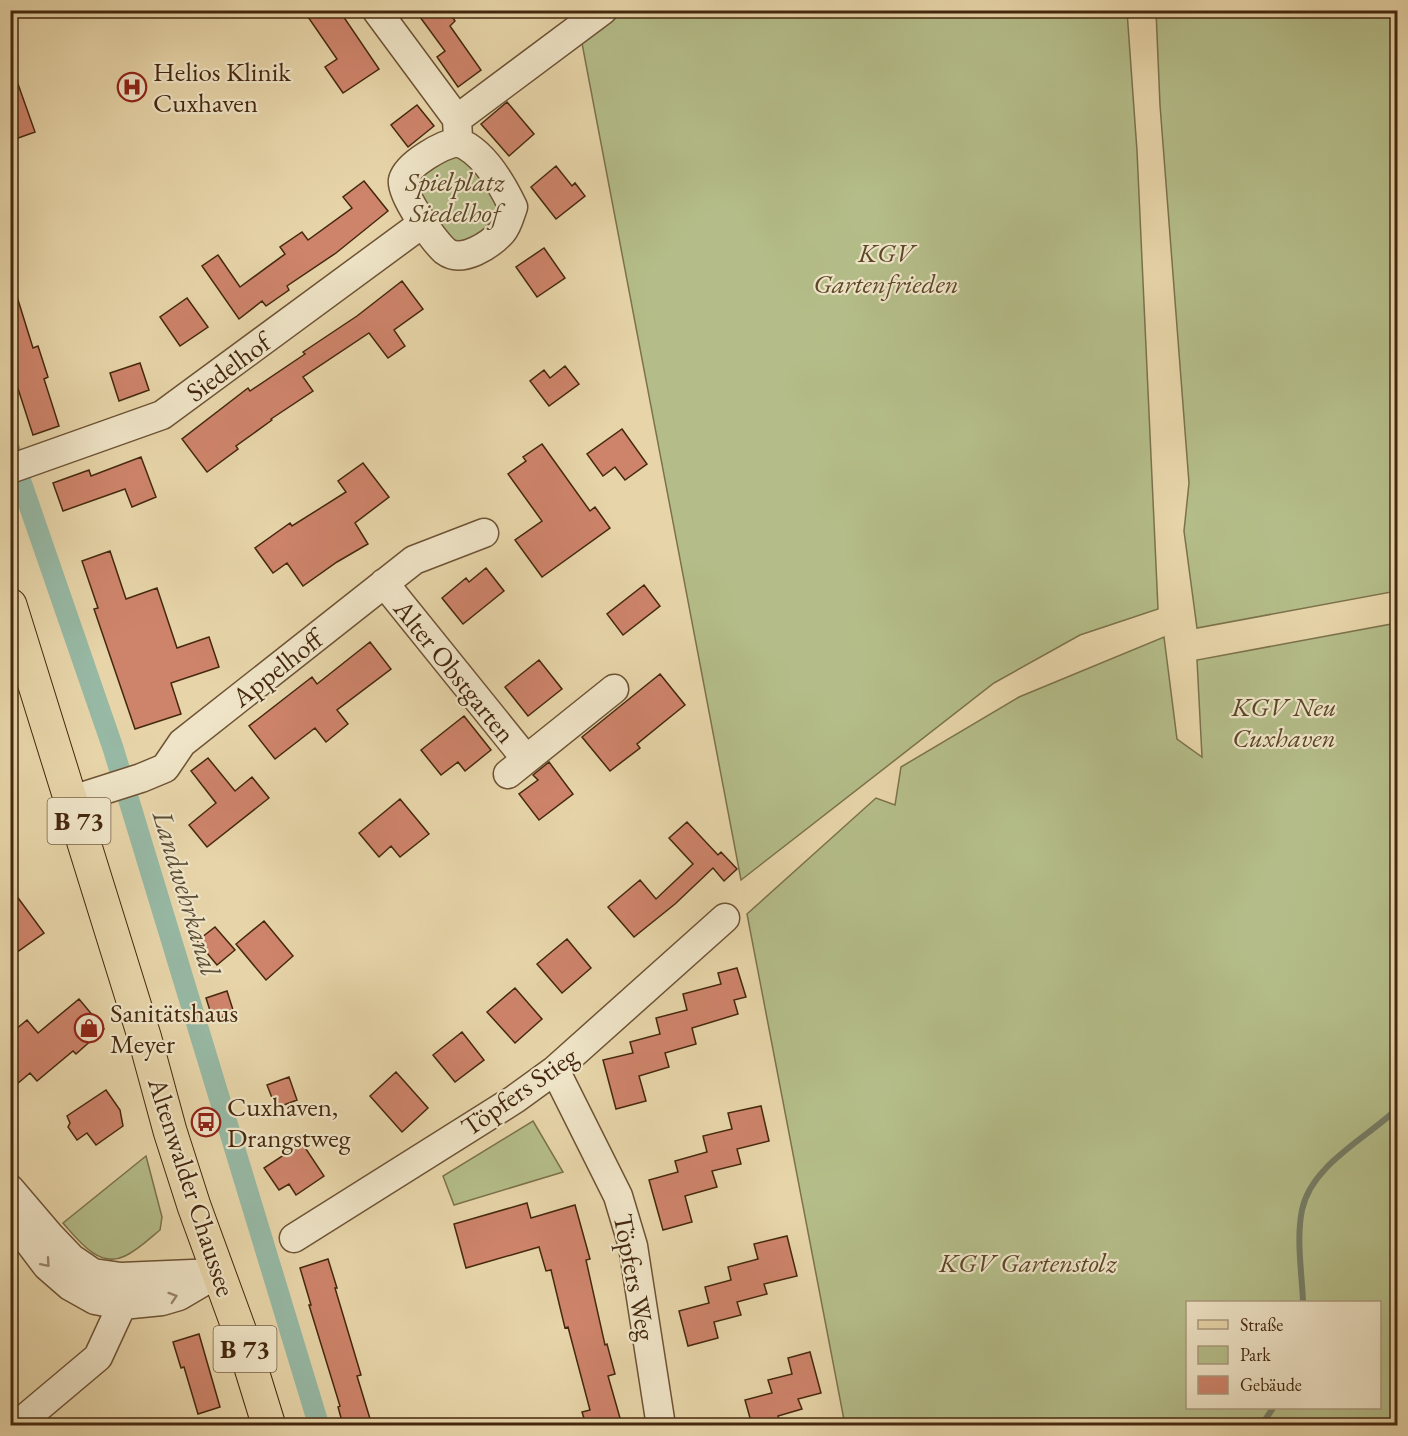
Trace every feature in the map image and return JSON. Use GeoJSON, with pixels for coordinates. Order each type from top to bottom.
{"type":"FeatureCollection","features":[{"type":"Feature","properties":{"kind":"main road","name":"Altenwalder Chaussee"},"geometry":{"type":"LineString","coordinates":[[10,605],[145,1039],[170,1131],[240,1332],[269,1425]]}},
{"type":"Feature","properties":{"kind":"street"},"geometry":{"type":"LineString","coordinates":[[377,11],[458,130],[465,144],[485,163],[506,192],[513,207],[502,232],[486,245],[458,256],[446,251],[423,223],[403,191],[403,180],[412,167],[445,145],[458,130],[603,10]]}},
{"type":"Feature","properties":{"kind":"street","name":"Siedelhof"},"geometry":{"type":"LineString","coordinates":[[18,466],[162,415],[423,223]]}},
{"type":"Feature","properties":{"kind":"street","name":"Appelhoff"},"geometry":{"type":"LineString","coordinates":[[72,800],[165,768],[182,743],[414,560],[484,533]]}},
{"type":"Feature","properties":{"kind":"street","name":"Alter Obstgarten"},"geometry":{"type":"LineString","coordinates":[[384,583],[517,767],[614,689]]}},
{"type":"Feature","properties":{"kind":"street","name":"Töpfers Stieg"},"geometry":{"type":"LineString","coordinates":[[294,1238],[515,1099],[555,1070],[725,918]]}},
{"type":"Feature","properties":{"kind":"street","name":"Töpfers Weg"},"geometry":{"type":"LineString","coordinates":[[555,1070],[618,1196],[633,1246],[661,1425]]}},
{"type":"Feature","properties":{"kind":"street"},"geometry":{"type":"LineString","coordinates":[[10,1189],[71,1258],[121,1291],[162,1301],[179,1296],[218,1273]]}},
{"type":"Feature","properties":{"kind":"street"},"geometry":{"type":"LineString","coordinates":[[10,1217],[47,1266],[70,1286],[95,1300],[121,1291]]}},
{"type":"Feature","properties":{"kind":"street"},"geometry":{"type":"LineString","coordinates":[[16,1425],[98,1357],[121,1291]]}},
{"type":"Feature","properties":{"kind":"green space","name":"KGV Gartenfrieden"},"geometry":{"type":"Polygon","coordinates":[[[621,11],[1127,11],[1137,151],[1158,609],[1080,635],[994,683],[741,880],[581,38],[621,11]]]}},
{"type":"Feature","properties":{"kind":"green space"},"geometry":{"type":"Polygon","coordinates":[[[1156,11],[1397,11],[1397,591],[1197,628],[1184,531],[1189,483],[1160,105],[1156,11]]]}},
{"type":"Feature","properties":{"kind":"green space","name":"Spielplatz Siedelhof"},"geometry":{"type":"Polygon","coordinates":[[[460,154],[496,194],[502,218],[477,236],[447,242],[416,192],[421,176],[444,157],[460,154]]]}},
{"type":"Feature","properties":{"kind":"green space"},"geometry":{"type":"Polygon","coordinates":[[[1397,623],[1397,1425],[845,1425],[747,914],[876,798],[895,805],[901,767],[1019,697],[1164,637],[1177,739],[1202,757],[1197,660],[1397,623]]]}},
{"type":"Feature","properties":{"kind":"green space"},"geometry":{"type":"Polygon","coordinates":[[[533,1121],[563,1172],[454,1205],[443,1176],[533,1121]]]}},
{"type":"Feature","properties":{"kind":"green space"},"geometry":{"type":"Polygon","coordinates":[[[146,1156],[162,1217],[160,1230],[139,1248],[125,1256],[106,1259],[98,1256],[82,1244],[63,1223],[146,1156]]]}},
{"type":"Feature","properties":{"kind":"building"},"geometry":{"type":"Polygon","coordinates":[[[317,10],[339,10],[379,69],[343,93],[325,67],[337,59],[308,17],[317,10]]]}},
{"type":"Feature","properties":{"kind":"building"},"geometry":{"type":"Polygon","coordinates":[[[428,10],[448,10],[455,21],[450,26],[481,70],[458,87],[437,57],[445,51],[420,17],[428,10]]]}},
{"type":"Feature","properties":{"kind":"building"},"geometry":{"type":"Polygon","coordinates":[[[10,70],[13,70],[35,132],[10,141],[10,70]]]}},
{"type":"Feature","properties":{"kind":"building"},"geometry":{"type":"Polygon","coordinates":[[[507,102],[534,134],[509,156],[481,124],[507,102]]]}},
{"type":"Feature","properties":{"kind":"building"},"geometry":{"type":"Polygon","coordinates":[[[417,105],[434,126],[408,147],[391,125],[417,105]]]}},
{"type":"Feature","properties":{"kind":"building"},"geometry":{"type":"Polygon","coordinates":[[[556,166],[572,186],[575,183],[585,196],[556,219],[531,187],[556,166]]]}},
{"type":"Feature","properties":{"kind":"building"},"geometry":{"type":"Polygon","coordinates":[[[364,181],[388,211],[336,253],[287,286],[289,290],[266,306],[262,301],[239,319],[202,266],[218,255],[240,287],[285,254],[280,247],[302,232],[308,240],[352,208],[343,197],[364,181]]]}},
{"type":"Feature","properties":{"kind":"building"},"geometry":{"type":"Polygon","coordinates":[[[544,248],[565,278],[537,297],[516,267],[544,248]]]}},
{"type":"Feature","properties":{"kind":"building"},"geometry":{"type":"Polygon","coordinates":[[[402,281],[423,309],[394,330],[405,346],[388,358],[369,333],[303,377],[313,391],[271,419],[236,446],[238,449],[207,472],[182,439],[248,388],[250,391],[305,354],[303,352],[357,316],[402,281]]]}},
{"type":"Feature","properties":{"kind":"building"},"geometry":{"type":"Polygon","coordinates":[[[10,287],[14,287],[33,348],[38,346],[48,377],[44,379],[59,426],[33,435],[10,364],[10,287]]]}},
{"type":"Feature","properties":{"kind":"building"},"geometry":{"type":"Polygon","coordinates":[[[187,298],[208,327],[180,346],[160,317],[187,298]]]}},
{"type":"Feature","properties":{"kind":"building"},"geometry":{"type":"Polygon","coordinates":[[[140,363],[149,390],[119,401],[110,373],[140,363]]]}},
{"type":"Feature","properties":{"kind":"building"},"geometry":{"type":"Polygon","coordinates":[[[565,366],[579,384],[549,406],[530,381],[544,370],[550,378],[565,366]]]}},
{"type":"Feature","properties":{"kind":"building"},"geometry":{"type":"Polygon","coordinates":[[[622,429],[647,464],[625,480],[615,467],[603,476],[587,454],[622,429]]]}},
{"type":"Feature","properties":{"kind":"building"},"geometry":{"type":"Polygon","coordinates":[[[542,444],[590,511],[595,507],[610,528],[542,577],[515,540],[542,521],[508,474],[526,461],[523,457],[542,444]]]}},
{"type":"Feature","properties":{"kind":"building"},"geometry":{"type":"Polygon","coordinates":[[[141,457],[156,497],[132,507],[125,489],[63,511],[53,483],[89,470],[91,476],[141,457]]]}},
{"type":"Feature","properties":{"kind":"building"},"geometry":{"type":"Polygon","coordinates":[[[363,463],[389,497],[355,523],[368,544],[303,586],[287,563],[273,573],[255,548],[290,523],[292,526],[346,492],[338,481],[363,463]]]}},
{"type":"Feature","properties":{"kind":"building"},"geometry":{"type":"Polygon","coordinates":[[[110,551],[126,599],[157,588],[177,648],[209,637],[219,667],[171,683],[181,714],[135,729],[94,609],[98,608],[82,561],[110,551]]]}},
{"type":"Feature","properties":{"kind":"building"},"geometry":{"type":"Polygon","coordinates":[[[486,568],[504,591],[463,624],[442,598],[466,578],[469,582],[486,568]]]}},
{"type":"Feature","properties":{"kind":"building"},"geometry":{"type":"Polygon","coordinates":[[[644,585],[660,606],[623,635],[607,614],[644,585]]]}},
{"type":"Feature","properties":{"kind":"building"},"geometry":{"type":"Polygon","coordinates":[[[370,642],[391,669],[337,710],[348,724],[326,742],[315,728],[275,759],[249,726],[312,677],[317,684],[370,642]]]}},
{"type":"Feature","properties":{"kind":"building"},"geometry":{"type":"Polygon","coordinates":[[[539,660],[562,689],[528,716],[505,687],[539,660]]]}},
{"type":"Feature","properties":{"kind":"building"},"geometry":{"type":"Polygon","coordinates":[[[660,674],[685,705],[637,744],[640,748],[610,771],[582,737],[660,674]]]}},
{"type":"Feature","properties":{"kind":"building"},"geometry":{"type":"Polygon","coordinates":[[[464,716],[491,750],[465,771],[458,762],[441,775],[421,750],[464,716]]]}},
{"type":"Feature","properties":{"kind":"building"},"geometry":{"type":"Polygon","coordinates":[[[208,758],[235,791],[252,777],[269,798],[207,847],[189,825],[216,803],[191,771],[208,758]]]}},
{"type":"Feature","properties":{"kind":"building"},"geometry":{"type":"Polygon","coordinates":[[[549,762],[573,794],[539,820],[519,794],[538,780],[533,775],[549,762]]]}},
{"type":"Feature","properties":{"kind":"building"},"geometry":{"type":"Polygon","coordinates":[[[400,799],[429,834],[400,857],[391,846],[379,857],[359,833],[400,799]]]}},
{"type":"Feature","properties":{"kind":"building"},"geometry":{"type":"Polygon","coordinates":[[[687,822],[718,855],[721,852],[737,869],[724,881],[713,868],[675,904],[634,937],[608,907],[640,880],[656,899],[693,864],[669,838],[687,822]]]}},
{"type":"Feature","properties":{"kind":"building"},"geometry":{"type":"Polygon","coordinates":[[[10,887],[44,933],[10,957],[10,887]]]}},
{"type":"Feature","properties":{"kind":"building"},"geometry":{"type":"Polygon","coordinates":[[[264,921],[293,956],[266,980],[236,944],[264,921]]]}},
{"type":"Feature","properties":{"kind":"building"},"geometry":{"type":"Polygon","coordinates":[[[215,927],[235,950],[217,965],[197,941],[215,927]]]}},
{"type":"Feature","properties":{"kind":"building"},"geometry":{"type":"Polygon","coordinates":[[[567,939],[591,968],[562,993],[537,964],[567,939]]]}},
{"type":"Feature","properties":{"kind":"building"},"geometry":{"type":"Polygon","coordinates":[[[737,968],[746,997],[734,1000],[738,1014],[692,1028],[696,1044],[665,1053],[669,1067],[639,1076],[646,1101],[616,1109],[603,1060],[633,1053],[630,1042],[660,1034],[656,1018],[687,1010],[683,994],[721,984],[718,973],[737,968]]]}},
{"type":"Feature","properties":{"kind":"building"},"geometry":{"type":"Polygon","coordinates":[[[515,988],[542,1019],[515,1043],[487,1012],[515,988]]]}},
{"type":"Feature","properties":{"kind":"building"},"geometry":{"type":"Polygon","coordinates":[[[227,991],[234,1013],[213,1020],[206,998],[227,991]]]}},
{"type":"Feature","properties":{"kind":"building"},"geometry":{"type":"Polygon","coordinates":[[[79,999],[104,1029],[76,1054],[73,1051],[37,1081],[30,1073],[10,1090],[10,1034],[27,1020],[38,1033],[79,999]]]}},
{"type":"Feature","properties":{"kind":"building"},"geometry":{"type":"Polygon","coordinates":[[[462,1032],[484,1060],[455,1082],[433,1055],[462,1032]]]}},
{"type":"Feature","properties":{"kind":"building"},"geometry":{"type":"Polygon","coordinates":[[[396,1072],[428,1108],[402,1132],[370,1096],[396,1072]]]}},
{"type":"Feature","properties":{"kind":"building"},"geometry":{"type":"Polygon","coordinates":[[[289,1077],[297,1100],[276,1108],[267,1085],[289,1077]]]}},
{"type":"Feature","properties":{"kind":"building"},"geometry":{"type":"Polygon","coordinates":[[[106,1090],[120,1110],[123,1126],[96,1145],[87,1133],[77,1140],[68,1127],[70,1123],[67,1116],[106,1090]]]}},
{"type":"Feature","properties":{"kind":"building"},"geometry":{"type":"Polygon","coordinates":[[[761,1106],[769,1141],[737,1149],[741,1164],[712,1171],[717,1187],[685,1196],[692,1222],[663,1230],[649,1180],[678,1172],[675,1161],[707,1152],[703,1136],[732,1129],[728,1113],[761,1106]]]}},
{"type":"Feature","properties":{"kind":"building"},"geometry":{"type":"Polygon","coordinates":[[[302,1143],[324,1176],[296,1195],[289,1184],[279,1190],[264,1168],[302,1143]]]}},
{"type":"Feature","properties":{"kind":"building"},"geometry":{"type":"Polygon","coordinates":[[[527,1203],[531,1218],[575,1205],[590,1259],[586,1260],[605,1345],[607,1344],[615,1374],[608,1376],[622,1425],[586,1425],[582,1412],[590,1410],[568,1327],[565,1328],[551,1270],[546,1271],[539,1247],[466,1268],[454,1224],[527,1203]]]}},
{"type":"Feature","properties":{"kind":"building"},"geometry":{"type":"Polygon","coordinates":[[[787,1236],[797,1276],[764,1284],[767,1294],[737,1302],[741,1315],[714,1322],[718,1338],[688,1346],[679,1311],[709,1303],[705,1287],[731,1280],[728,1267],[758,1259],[754,1244],[787,1236]]]}},
{"type":"Feature","properties":{"kind":"building"},"geometry":{"type":"Polygon","coordinates":[[[328,1259],[361,1375],[357,1376],[371,1422],[359,1425],[343,1425],[338,1407],[340,1406],[300,1268],[328,1259]]]}},
{"type":"Feature","properties":{"kind":"building"},"geometry":{"type":"Polygon","coordinates":[[[199,1334],[220,1407],[198,1414],[184,1367],[181,1368],[173,1342],[199,1334]]]}},
{"type":"Feature","properties":{"kind":"building"},"geometry":{"type":"Polygon","coordinates":[[[810,1352],[821,1393],[798,1399],[802,1409],[778,1416],[781,1425],[752,1425],[745,1400],[772,1393],[768,1380],[792,1374],[788,1358],[810,1352]]]}},
{"type":"Feature","properties":{"kind":"waterway","name":"Landwehrkanal"},"geometry":{"type":"LineString","coordinates":[[10,450],[113,748],[319,1426]]}},
{"type":"Feature","properties":{"kind":"waterway"},"geometry":{"type":"LineString","coordinates":[[1303,1301],[1299,1233],[1307,1194],[1316,1179],[1328,1166],[1398,1108]]}},
{"type":"Feature","properties":{"kind":"waterway"},"geometry":{"type":"LineString","coordinates":[[1261,1426],[1272,1409]]}},
{"type":"Feature","properties":{"kind":"place","name":"Helios Klinik Cuxhaven"},"geometry":{"type":"Point","coordinates":[132,87]}},
{"type":"Feature","properties":{"kind":"place","name":"Sanitätshaus Meyer"},"geometry":{"type":"Point","coordinates":[89,1028]}},
{"type":"Feature","properties":{"kind":"place","name":"Cuxhaven, Drangstweg"},"geometry":{"type":"Point","coordinates":[206,1122]}},
{"type":"Feature","properties":{"kind":"park label","name":"KGV Neu Cuxhaven"},"geometry":{"type":"Point","coordinates":[1284,722]}},
{"type":"Feature","properties":{"kind":"park label","name":"KGV Gartenstolz"},"geometry":{"type":"Point","coordinates":[1028,1262]}}]}
